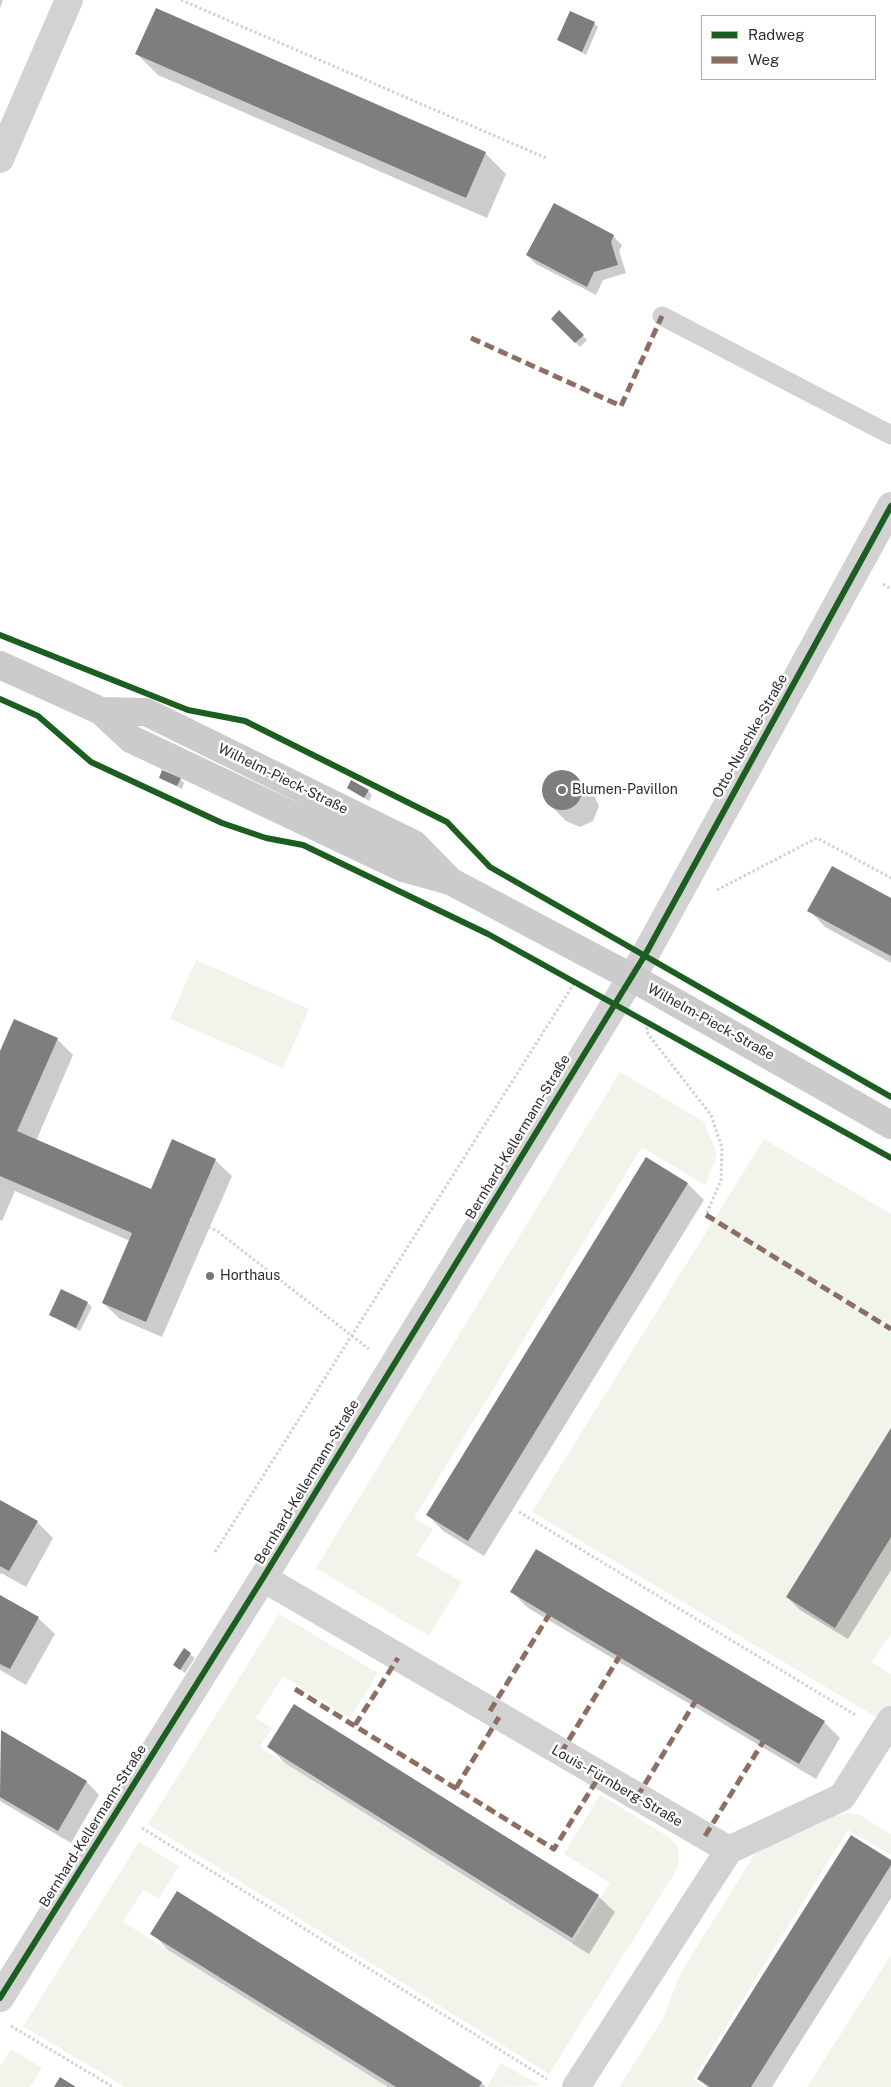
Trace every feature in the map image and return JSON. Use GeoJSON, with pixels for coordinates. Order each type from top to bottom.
{"type":"FeatureCollection","features":[{"type":"Feature","properties":{"kind":"main road","name":"Wilhelm-Pieck-Straße"},"geometry":{"type":"LineString","coordinates":[[0,665],[100,710],[131,739],[403,868],[450,881],[631,977],[891,1125]]}},
{"type":"Feature","properties":{"kind":"street"},"geometry":{"type":"LineString","coordinates":[[0,159],[69,0]]}},
{"type":"Feature","properties":{"kind":"street","name":"Otto-Nuschke-Straße"},"geometry":{"type":"LineString","coordinates":[[631,977],[891,506]]}},
{"type":"Feature","properties":{"kind":"street","name":"Bernhard-Kellermann-Straße"},"geometry":{"type":"LineString","coordinates":[[0,1998],[263,1578],[631,977]]}},
{"type":"Feature","properties":{"kind":"street","name":"Louis-Fürnberg-Straße"},"geometry":{"type":"LineString","coordinates":[[263,1578],[728,1850]]}},
{"type":"Feature","properties":{"kind":"street"},"geometry":{"type":"LineString","coordinates":[[564,2084],[728,1850],[842,1797],[887,1726]]}},
{"type":"Feature","properties":{"kind":"lane"},"geometry":{"type":"LineString","coordinates":[[662,316],[891,435]]}},
{"type":"Feature","properties":{"kind":"path"},"geometry":{"type":"LineString","coordinates":[[181,0],[546,158]]}},
{"type":"Feature","properties":{"kind":"path"},"geometry":{"type":"LineString","coordinates":[[687,877],[715,890],[817,838],[891,878]]}},
{"type":"Feature","properties":{"kind":"path"},"geometry":{"type":"LineString","coordinates":[[216,1552],[576,982]]}},
{"type":"Feature","properties":{"kind":"path"},"geometry":{"type":"LineString","coordinates":[[646,1020],[648,1034],[711,1115],[722,1148],[721,1180],[706,1215]]}},
{"type":"Feature","properties":{"kind":"path"},"geometry":{"type":"LineString","coordinates":[[190,1219],[217,1231],[345,1329]]}},
{"type":"Feature","properties":{"kind":"path"},"geometry":{"type":"LineString","coordinates":[[520,1512],[887,1726]]}},
{"type":"Feature","properties":{"kind":"path"},"geometry":{"type":"LineString","coordinates":[[117,1812],[564,2084]]}},
{"type":"Feature","properties":{"kind":"path"},"geometry":{"type":"LineString","coordinates":[[8,2024],[113,2087]]}},
{"type":"Feature","properties":{"kind":"shaded area"},"geometry":{"type":"Polygon","coordinates":[[[196,960],[309,1009],[283,1068],[170,1019],[196,960]]]}},
{"type":"Feature","properties":{"kind":"shaded area"},"geometry":{"type":"Polygon","coordinates":[[[620,1072],[704,1122],[717,1154],[705,1185],[642,1147],[414,1518],[433,1529],[417,1555],[462,1582],[429,1636],[316,1568],[620,1072]]]}},
{"type":"Feature","properties":{"kind":"shaded area"},"geometry":{"type":"Polygon","coordinates":[[[764,1139],[891,1214],[891,1428],[786,1597],[835,1627],[891,1537],[891,1633],[872,1662],[891,1675],[891,1705],[881,1720],[532,1512],[764,1139]]]}},
{"type":"Feature","properties":{"kind":"shaded area"},"geometry":{"type":"Polygon","coordinates":[[[279,1614],[378,1673],[350,1718],[283,1676],[256,1718],[272,1728],[260,1747],[572,1944],[610,1883],[564,1854],[600,1795],[669,1837],[678,1847],[678,1868],[549,2074],[148,1824],[279,1614]]]}},
{"type":"Feature","properties":{"kind":"shaded area"},"geometry":{"type":"Polygon","coordinates":[[[847,1813],[860,1815],[891,1835],[891,1855],[848,1830],[693,2079],[705,2087],[619,2087],[664,2017],[680,1974],[755,1854],[812,1821],[847,1813]]]}},
{"type":"Feature","properties":{"kind":"shaded area"},"geometry":{"type":"Polygon","coordinates":[[[139,1842],[179,1866],[159,1898],[143,1890],[123,1922],[388,2087],[125,2087],[23,2026],[139,1842]]]}},
{"type":"Feature","properties":{"kind":"shaded area"},"geometry":{"type":"Polygon","coordinates":[[[891,1955],[891,2087],[807,2087],[891,1955]]]}},
{"type":"Feature","properties":{"kind":"shaded area"},"geometry":{"type":"Polygon","coordinates":[[[11,2049],[42,2068],[30,2087],[0,2087],[0,2067],[11,2049]]]}},
{"type":"Feature","properties":{"kind":"shaded area"},"geometry":{"type":"Polygon","coordinates":[[[501,2063],[541,2086],[487,2087],[501,2063]]]}},
{"type":"Feature","properties":{"kind":"building"},"geometry":{"type":"Polygon","coordinates":[[[156,8],[486,152],[466,198],[135,54],[156,8]]]}},
{"type":"Feature","properties":{"kind":"building"},"geometry":{"type":"Polygon","coordinates":[[[570,11],[595,22],[582,52],[557,40],[570,11]]]}},
{"type":"Feature","properties":{"kind":"building"},"geometry":{"type":"Polygon","coordinates":[[[554,203],[614,235],[611,242],[618,265],[594,272],[587,287],[526,255],[554,203]]]}},
{"type":"Feature","properties":{"kind":"building"},"geometry":{"type":"Polygon","coordinates":[[[559,310],[584,335],[575,343],[551,319],[559,310]]]}},
{"type":"Feature","properties":{"kind":"building"},"geometry":{"type":"Polygon","coordinates":[[[162,770],[181,778],[177,786],[159,778],[162,770]]]}},
{"type":"Feature","properties":{"kind":"building","name":"Blumen-Pavillon"},"geometry":{"type":"Polygon","coordinates":[[[562,770],[576,776],[582,790],[576,804],[562,810],[548,804],[542,790],[548,776],[562,770]]]}},
{"type":"Feature","properties":{"kind":"building"},"geometry":{"type":"Polygon","coordinates":[[[351,780],[369,790],[364,798],[347,788],[351,780]]]}},
{"type":"Feature","properties":{"kind":"building"},"geometry":{"type":"Polygon","coordinates":[[[832,866],[891,898],[891,956],[807,911],[832,866]]]}},
{"type":"Feature","properties":{"kind":"building"},"geometry":{"type":"Polygon","coordinates":[[[14,1019],[58,1038],[17,1131],[151,1189],[172,1139],[216,1159],[146,1322],[102,1303],[132,1233],[0,1176],[0,1051],[14,1019]]]}},
{"type":"Feature","properties":{"kind":"building"},"geometry":{"type":"Polygon","coordinates":[[[646,1157],[688,1183],[468,1541],[426,1515],[646,1157]]]}},
{"type":"Feature","properties":{"kind":"building"},"geometry":{"type":"Polygon","coordinates":[[[61,1289],[88,1302],[76,1328],[49,1315],[61,1289]]]}},
{"type":"Feature","properties":{"kind":"building"},"geometry":{"type":"Polygon","coordinates":[[[891,1428],[891,1537],[835,1628],[786,1597],[891,1428]]]}},
{"type":"Feature","properties":{"kind":"building"},"geometry":{"type":"Polygon","coordinates":[[[0,1500],[38,1521],[9,1571],[0,1566],[0,1500]]]}},
{"type":"Feature","properties":{"kind":"building"},"geometry":{"type":"Polygon","coordinates":[[[536,1549],[825,1721],[799,1764],[510,1592],[536,1549]]]}},
{"type":"Feature","properties":{"kind":"building"},"geometry":{"type":"Polygon","coordinates":[[[0,1595],[39,1617],[10,1669],[0,1664],[0,1595]]]}},
{"type":"Feature","properties":{"kind":"building"},"geometry":{"type":"Polygon","coordinates":[[[184,1648],[191,1653],[180,1670],[173,1665],[184,1648]]]}},
{"type":"Feature","properties":{"kind":"building"},"geometry":{"type":"Polygon","coordinates":[[[294,1704],[599,1895],[572,1938],[267,1747],[294,1704]]]}},
{"type":"Feature","properties":{"kind":"building"},"geometry":{"type":"Polygon","coordinates":[[[1,1730],[87,1781],[58,1831],[0,1797],[1,1730]]]}},
{"type":"Feature","properties":{"kind":"building"},"geometry":{"type":"Polygon","coordinates":[[[851,1835],[891,1860],[891,1865],[751,2087],[710,2087],[697,2079],[851,1835]]]}},
{"type":"Feature","properties":{"kind":"building"},"geometry":{"type":"Polygon","coordinates":[[[177,1891],[482,2082],[479,2087],[396,2087],[150,1934],[177,1891]]]}},
{"type":"Feature","properties":{"kind":"building"},"geometry":{"type":"Polygon","coordinates":[[[60,2077],[76,2087],[54,2087],[60,2077]]]}},
{"type":"Feature","properties":{"kind":"marked path"},"geometry":{"type":"LineString","coordinates":[[471,338],[621,406],[662,316]]}},
{"type":"Feature","properties":{"kind":"marked path"},"geometry":{"type":"LineString","coordinates":[[706,1215],[891,1329]]}},
{"type":"Feature","properties":{"kind":"marked path"},"geometry":{"type":"LineString","coordinates":[[490,1711],[549,1615]]}},
{"type":"Feature","properties":{"kind":"marked path"},"geometry":{"type":"LineString","coordinates":[[561,1753],[619,1657]]}},
{"type":"Feature","properties":{"kind":"marked path"},"geometry":{"type":"LineString","coordinates":[[355,1725],[398,1658]]}},
{"type":"Feature","properties":{"kind":"marked path"},"geometry":{"type":"LineString","coordinates":[[295,1689],[554,1849],[600,1775]]}},
{"type":"Feature","properties":{"kind":"marked path"},"geometry":{"type":"LineString","coordinates":[[637,1797],[695,1702]]}},
{"type":"Feature","properties":{"kind":"marked path"},"geometry":{"type":"LineString","coordinates":[[456,1788],[499,1717]]}},
{"type":"Feature","properties":{"kind":"marked path"},"geometry":{"type":"LineString","coordinates":[[705,1836],[763,1742]]}},
{"type":"Feature","properties":{"kind":"cycle path"},"geometry":{"type":"LineString","coordinates":[[0,1998],[263,1578],[645,955],[891,506]]}},
{"type":"Feature","properties":{"kind":"cycle path"},"geometry":{"type":"LineString","coordinates":[[0,635],[188,710],[245,721],[447,822],[490,867],[891,1097]]}},
{"type":"Feature","properties":{"kind":"cycle path"},"geometry":{"type":"LineString","coordinates":[[0,699],[38,716],[91,762],[222,823],[266,838],[303,845],[488,934],[891,1158]]}},
{"type":"Feature","properties":{"kind":"place","name":"Blumen-Pavillon"},"geometry":{"type":"Point","coordinates":[562,790]}},
{"type":"Feature","properties":{"kind":"place","name":"Horthaus"},"geometry":{"type":"Point","coordinates":[210,1276]}}]}
